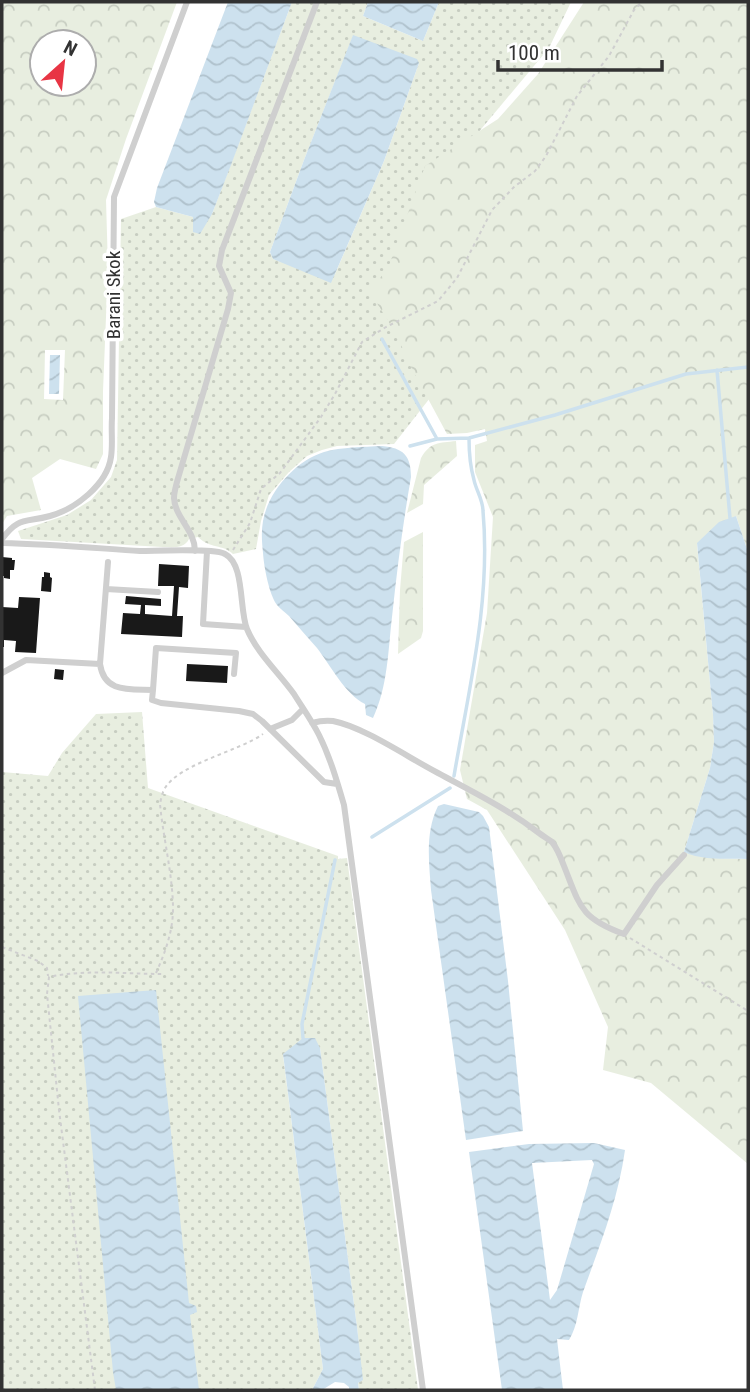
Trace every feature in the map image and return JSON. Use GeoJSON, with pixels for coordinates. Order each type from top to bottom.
{"type":"FeatureCollection","features":[{"type":"Feature","properties":{"kind":"lane","name":"Barani Skok"},"geometry":{"type":"LineString","coordinates":[[2,541],[17,523],[51,516],[76,504],[99,482],[109,464],[112,418],[114,197],[187,2]]}},
{"type":"Feature","properties":{"kind":"lane"},"geometry":{"type":"LineString","coordinates":[[195,551],[193,537],[177,511],[174,498],[178,475],[228,309],[231,293],[219,266],[222,250],[317,2]]}},
{"type":"Feature","properties":{"kind":"lane"},"geometry":{"type":"LineString","coordinates":[[2,541],[140,551],[207,551],[224,553],[233,560],[239,578],[246,627],[319,734],[344,805],[423,1390]]}},
{"type":"Feature","properties":{"kind":"lane"},"geometry":{"type":"LineString","coordinates":[[207,551],[203,624],[246,627]]}},
{"type":"Feature","properties":{"kind":"lane"},"geometry":{"type":"LineString","coordinates":[[108,562],[100,664],[102,675],[109,684],[121,688],[153,690]]}},
{"type":"Feature","properties":{"kind":"lane"},"geometry":{"type":"LineString","coordinates":[[106,589],[158,592]]}},
{"type":"Feature","properties":{"kind":"lane"},"geometry":{"type":"LineString","coordinates":[[234,674],[236,653],[156,648],[152,700],[253,714],[324,782],[337,784]]}},
{"type":"Feature","properties":{"kind":"lane"},"geometry":{"type":"LineString","coordinates":[[2,673],[26,660],[100,664]]}},
{"type":"Feature","properties":{"kind":"lane"},"geometry":{"type":"LineString","coordinates":[[270,729],[292,720],[303,709]]}},
{"type":"Feature","properties":{"kind":"lane"},"geometry":{"type":"LineString","coordinates":[[312,723],[334,721],[357,729],[488,798],[521,819],[552,843],[581,908],[593,920],[624,934],[657,885],[684,855]]}},
{"type":"Feature","properties":{"kind":"path"},"geometry":{"type":"LineString","coordinates":[[229,557],[250,523],[261,489],[280,474],[321,417],[362,342],[438,301],[457,278],[492,210],[541,163],[578,96],[609,56],[634,10],[642,2]]}},
{"type":"Feature","properties":{"kind":"path"},"geometry":{"type":"LineString","coordinates":[[156,974],[165,952],[173,909],[160,804],[164,789],[177,775],[250,742],[270,729]]}},
{"type":"Feature","properties":{"kind":"path"},"geometry":{"type":"LineString","coordinates":[[624,934],[748,1011]]}},
{"type":"Feature","properties":{"kind":"path"},"geometry":{"type":"LineString","coordinates":[[2,947],[38,961],[47,968],[49,977],[47,994],[59,1110],[95,1390]]}},
{"type":"Feature","properties":{"kind":"path"},"geometry":{"type":"LineString","coordinates":[[49,977],[90,973],[164,974]]}},
{"type":"Feature","properties":{"kind":"green space"},"geometry":{"type":"Polygon","coordinates":[[[2,2],[177,2],[106,200],[108,268],[103,454],[96,469],[60,459],[32,478],[41,510],[7,516],[2,524],[2,2]],[[45,350],[44,399],[63,400],[65,350],[45,350]]]}},
{"type":"Feature","properties":{"kind":"green space"},"geometry":{"type":"Polygon","coordinates":[[[292,2],[368,2],[363,16],[423,41],[439,2],[571,2],[549,48],[462,152],[498,311],[394,444],[337,446],[307,456],[269,495],[256,549],[233,554],[198,537],[189,539],[181,546],[171,547],[21,539],[18,531],[67,515],[91,500],[111,477],[117,460],[121,219],[156,207],[193,217],[212,214],[292,2]],[[353,36],[270,252],[273,259],[335,274],[384,161],[419,63],[353,36]]]}},
{"type":"Feature","properties":{"kind":"green space"},"geometry":{"type":"Polygon","coordinates":[[[584,2],[748,2],[748,552],[736,516],[697,544],[714,742],[710,768],[684,852],[712,858],[748,859],[748,1164],[651,1083],[603,1070],[608,1027],[565,930],[487,810],[467,799],[460,770],[487,613],[493,517],[475,472],[475,445],[487,441],[485,429],[447,434],[395,332],[368,289],[387,271],[425,166],[498,119],[538,74],[584,2]]]}},
{"type":"Feature","properties":{"kind":"green space"},"geometry":{"type":"Polygon","coordinates":[[[456,441],[457,456],[424,485],[423,504],[407,513],[424,453],[435,444],[456,441]]]}},
{"type":"Feature","properties":{"kind":"green space"},"geometry":{"type":"Polygon","coordinates":[[[423,532],[423,631],[421,638],[398,654],[404,542],[423,532]]]}},
{"type":"Feature","properties":{"kind":"green space"},"geometry":{"type":"Polygon","coordinates":[[[142,712],[148,788],[338,856],[338,859],[347,858],[418,1390],[359,1390],[358,1383],[362,1380],[357,1327],[320,1048],[283,1055],[323,1369],[312,1390],[2,1390],[2,772],[48,776],[62,753],[96,714],[142,712]]]}},
{"type":"Feature","properties":{"kind":"water"},"geometry":{"type":"Polygon","coordinates":[[[228,2],[292,2],[212,214],[200,234],[193,232],[193,217],[156,207],[154,202],[228,2]]]}},
{"type":"Feature","properties":{"kind":"water"},"geometry":{"type":"Polygon","coordinates":[[[368,2],[439,2],[423,41],[363,16],[368,2]]]}},
{"type":"Feature","properties":{"kind":"water"},"geometry":{"type":"Polygon","coordinates":[[[353,35],[417,59],[419,63],[384,161],[331,283],[273,259],[270,252],[353,35]]]}},
{"type":"Feature","properties":{"kind":"water"},"geometry":{"type":"Polygon","coordinates":[[[50,355],[60,355],[59,394],[49,394],[50,355]]]}},
{"type":"Feature","properties":{"kind":"water"},"geometry":{"type":"Polygon","coordinates":[[[382,446],[404,454],[409,463],[411,477],[387,668],[382,694],[373,718],[366,715],[365,704],[345,687],[317,648],[277,605],[266,573],[262,533],[263,521],[271,499],[284,479],[303,462],[331,450],[382,446]]]}},
{"type":"Feature","properties":{"kind":"water"},"geometry":{"type":"Polygon","coordinates":[[[736,516],[748,552],[748,859],[707,858],[684,852],[710,768],[714,742],[697,543],[719,522],[736,516]]]}},
{"type":"Feature","properties":{"kind":"water"},"geometry":{"type":"Polygon","coordinates":[[[444,804],[479,812],[489,827],[523,1131],[466,1140],[429,869],[431,826],[438,806],[444,804]]]}},
{"type":"Feature","properties":{"kind":"water"},"geometry":{"type":"Polygon","coordinates":[[[156,990],[189,1303],[196,1306],[197,1312],[190,1315],[199,1390],[116,1390],[113,1372],[78,996],[156,990]]]}},
{"type":"Feature","properties":{"kind":"water"},"geometry":{"type":"Polygon","coordinates":[[[303,1038],[315,1038],[320,1048],[357,1327],[363,1380],[358,1383],[359,1390],[349,1390],[344,1383],[335,1382],[322,1390],[312,1390],[323,1369],[283,1054],[303,1038]]]}},
{"type":"Feature","properties":{"kind":"water"},"geometry":{"type":"Polygon","coordinates":[[[594,1143],[625,1150],[613,1205],[583,1292],[574,1329],[569,1340],[557,1339],[563,1390],[502,1390],[469,1152],[529,1144],[594,1143]],[[592,1160],[532,1163],[550,1300],[557,1290],[594,1164],[592,1160]]]}},
{"type":"Feature","properties":{"kind":"building"},"geometry":{"type":"Polygon","coordinates":[[[2,557],[15,560],[14,570],[10,570],[10,579],[2,576],[2,557]]]}},
{"type":"Feature","properties":{"kind":"building"},"geometry":{"type":"Polygon","coordinates":[[[159,564],[189,566],[188,588],[179,587],[177,616],[183,616],[182,637],[121,634],[123,613],[140,614],[141,605],[125,604],[126,596],[161,599],[161,606],[145,605],[145,614],[172,616],[174,586],[158,586],[159,564]]]}},
{"type":"Feature","properties":{"kind":"building"},"geometry":{"type":"Polygon","coordinates":[[[44,572],[50,573],[52,578],[51,592],[41,591],[44,572]]]}},
{"type":"Feature","properties":{"kind":"building"},"geometry":{"type":"Polygon","coordinates":[[[19,597],[40,598],[36,653],[15,652],[16,641],[4,640],[2,647],[2,607],[18,608],[19,597]]]}},
{"type":"Feature","properties":{"kind":"building"},"geometry":{"type":"Polygon","coordinates":[[[187,664],[228,666],[227,683],[186,681],[187,664]]]}},
{"type":"Feature","properties":{"kind":"building"},"geometry":{"type":"Polygon","coordinates":[[[55,669],[64,670],[63,680],[54,679],[55,669]]]}},
{"type":"Feature","properties":{"kind":"waterway"},"geometry":{"type":"LineString","coordinates":[[382,339],[437,439]]}},
{"type":"Feature","properties":{"kind":"waterway"},"geometry":{"type":"LineString","coordinates":[[410,446],[437,439],[469,438],[555,415],[686,374],[748,367]]}},
{"type":"Feature","properties":{"kind":"waterway"},"geometry":{"type":"LineString","coordinates":[[717,370],[730,518]]}},
{"type":"Feature","properties":{"kind":"waterway"},"geometry":{"type":"LineString","coordinates":[[454,776],[472,677],[484,578],[483,507],[472,470],[469,438]]}},
{"type":"Feature","properties":{"kind":"waterway"},"geometry":{"type":"LineString","coordinates":[[372,837],[450,788]]}},
{"type":"Feature","properties":{"kind":"waterway"},"geometry":{"type":"LineString","coordinates":[[303,1038],[302,1024],[335,860]]}}]}
